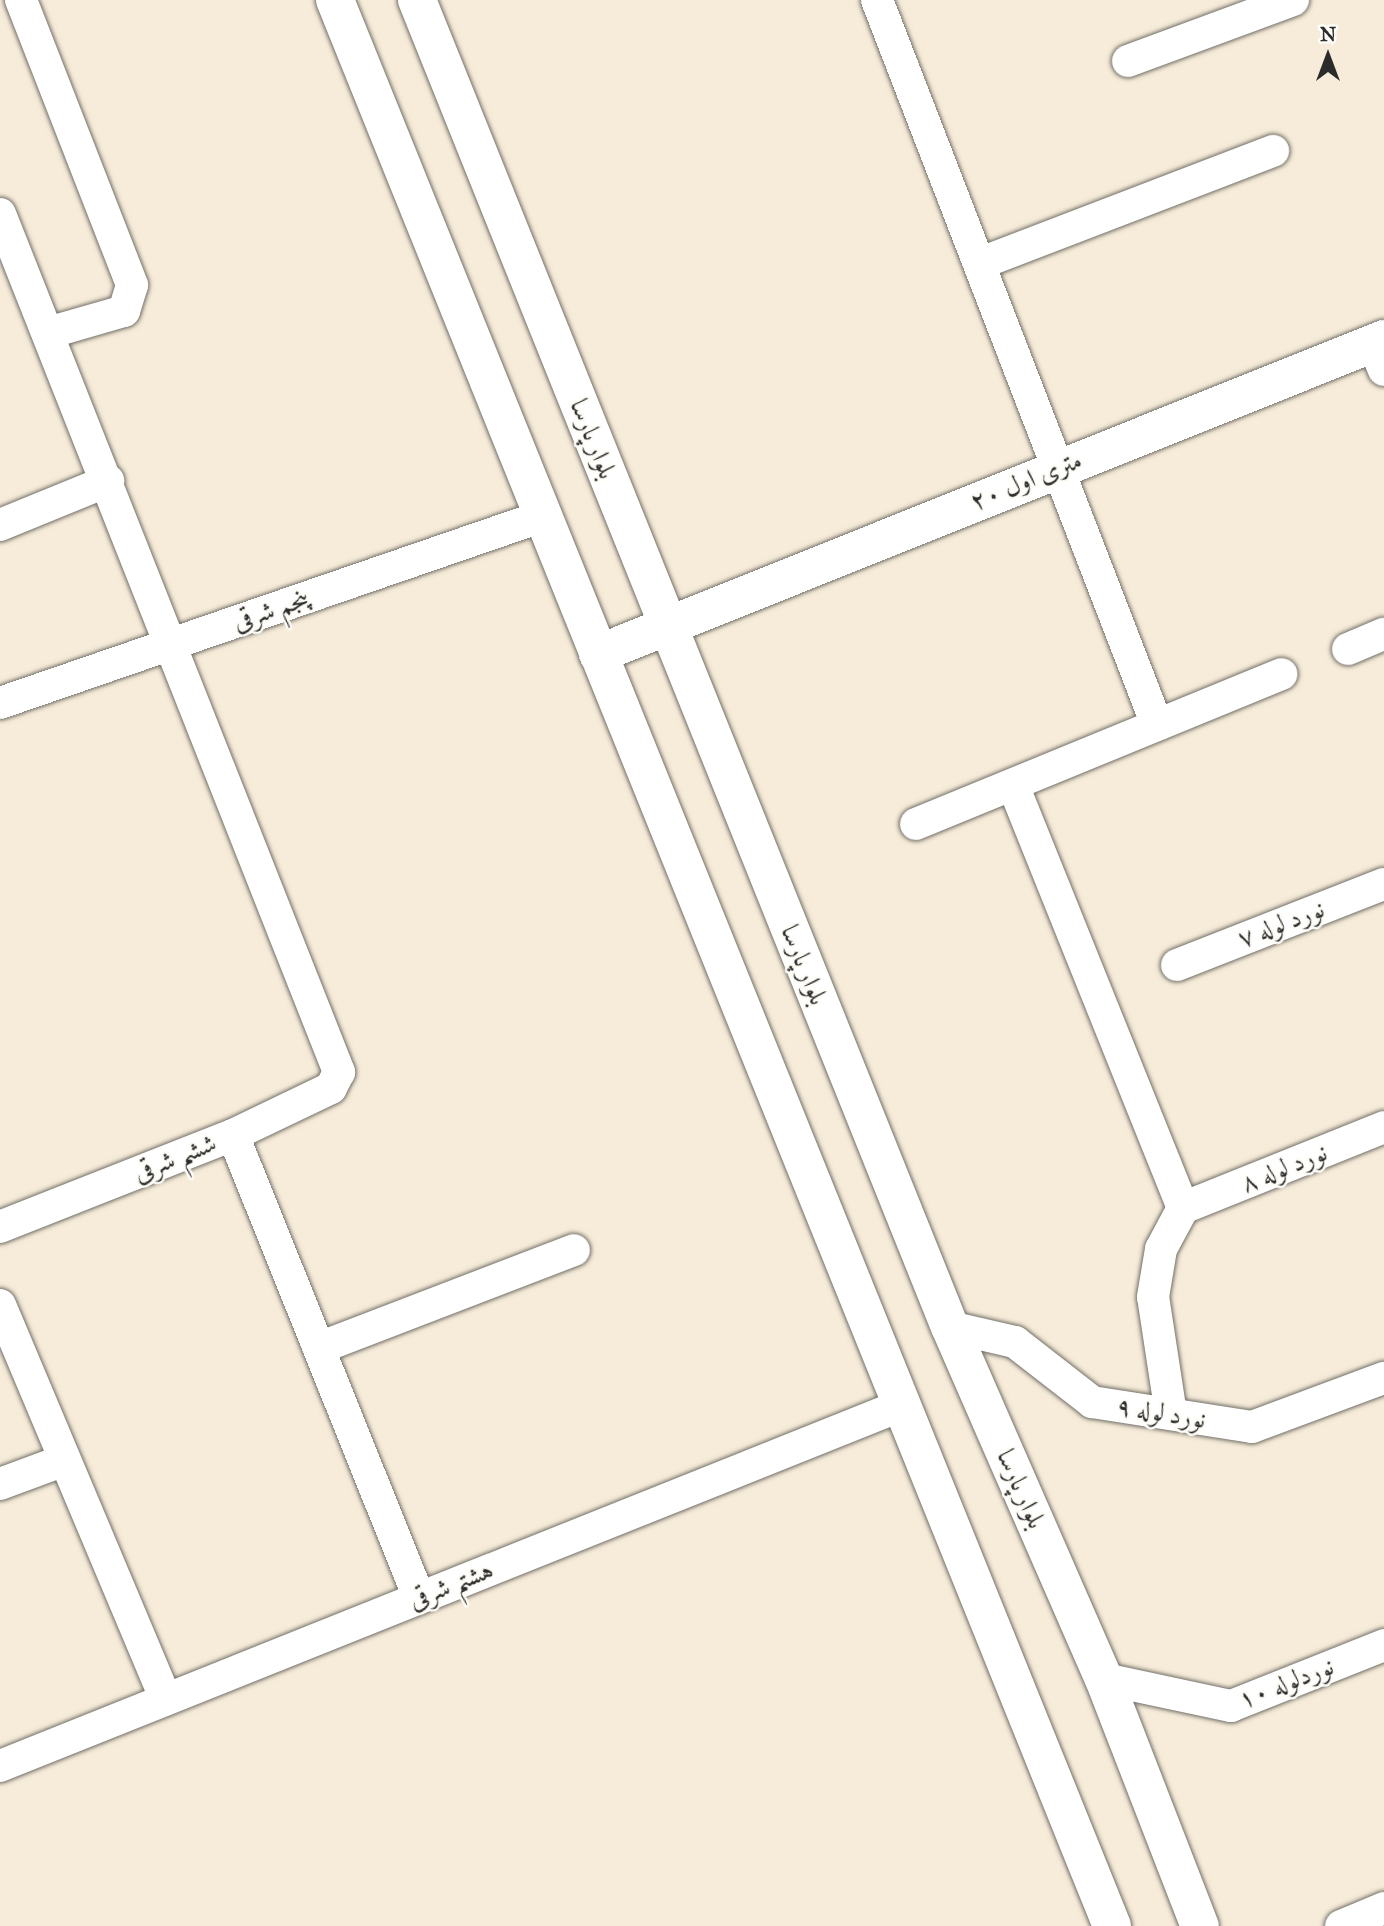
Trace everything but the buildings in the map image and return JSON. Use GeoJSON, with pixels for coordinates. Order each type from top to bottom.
{"type":"FeatureCollection","features":[{"type":"Feature","properties":{"kind":"street"},"geometry":{"type":"LineString","coordinates":[[21,0],[132,285],[124,311],[48,333]]}},
{"type":"Feature","properties":{"kind":"street"},"geometry":{"type":"LineString","coordinates":[[335,0],[1112,1926]]}},
{"type":"Feature","properties":{"kind":"street","name":"بلوار پارسا"},"geometry":{"type":"LineString","coordinates":[[417,0],[950,1328],[1104,1679],[1200,1926]]}},
{"type":"Feature","properties":{"kind":"street"},"geometry":{"type":"LineString","coordinates":[[877,0],[981,263],[1157,725]]}},
{"type":"Feature","properties":{"kind":"street"},"geometry":{"type":"LineString","coordinates":[[1128,61],[1293,0]]}},
{"type":"Feature","properties":{"kind":"street"},"geometry":{"type":"LineString","coordinates":[[981,263],[1273,152]]}},
{"type":"Feature","properties":{"kind":"street"},"geometry":{"type":"LineString","coordinates":[[0,214],[173,644]]}},
{"type":"Feature","properties":{"kind":"street","name":"۲۰ متری اول"},"geometry":{"type":"LineString","coordinates":[[598,654],[667,623],[1059,468],[1381,350]]}},
{"type":"Feature","properties":{"kind":"street"},"geometry":{"type":"LineString","coordinates":[[0,525],[108,481]]}},
{"type":"Feature","properties":{"kind":"street","name":"پنجم شرقی"},"geometry":{"type":"LineString","coordinates":[[0,703],[542,516]]}},
{"type":"Feature","properties":{"kind":"street"},"geometry":{"type":"LineString","coordinates":[[1348,649],[1384,634]]}},
{"type":"Feature","properties":{"kind":"street","name":"ششم شرقی"},"geometry":{"type":"LineString","coordinates":[[0,1227],[233,1135],[331,1088],[340,1072],[173,644]]}},
{"type":"Feature","properties":{"kind":"street"},"geometry":{"type":"LineString","coordinates":[[916,824],[1281,674]]}},
{"type":"Feature","properties":{"kind":"street"},"geometry":{"type":"LineString","coordinates":[[1013,785],[1183,1208],[1161,1249],[1153,1297],[1171,1414]]}},
{"type":"Feature","properties":{"kind":"street","name":"۷ نورد لوله"},"geometry":{"type":"LineString","coordinates":[[1177,965],[1384,884]]}},
{"type":"Feature","properties":{"kind":"street","name":"۸ نورد لوله"},"geometry":{"type":"LineString","coordinates":[[1183,1208],[1384,1128]]}},
{"type":"Feature","properties":{"kind":"street"},"geometry":{"type":"LineString","coordinates":[[233,1135],[419,1598]]}},
{"type":"Feature","properties":{"kind":"street"},"geometry":{"type":"LineString","coordinates":[[318,1348],[574,1250]]}},
{"type":"Feature","properties":{"kind":"street"},"geometry":{"type":"LineString","coordinates":[[0,1305],[166,1700]]}},
{"type":"Feature","properties":{"kind":"street","name":"۹ نورد لوله"},"geometry":{"type":"LineString","coordinates":[[950,1328],[1014,1342],[1092,1402],[1252,1427],[1384,1378]]}},
{"type":"Feature","properties":{"kind":"street","name":"هشتم شرقی"},"geometry":{"type":"LineString","coordinates":[[0,1766],[902,1405]]}},
{"type":"Feature","properties":{"kind":"street"},"geometry":{"type":"LineString","coordinates":[[0,1484],[65,1460]]}},
{"type":"Feature","properties":{"kind":"street","name":"۱۰ نوردلوله"},"geometry":{"type":"LineString","coordinates":[[1104,1679],[1231,1706],[1384,1645]]}},
{"type":"Feature","properties":{"kind":"street"},"geometry":{"type":"LineString","coordinates":[[1341,1926],[1384,1908]]}}]}
